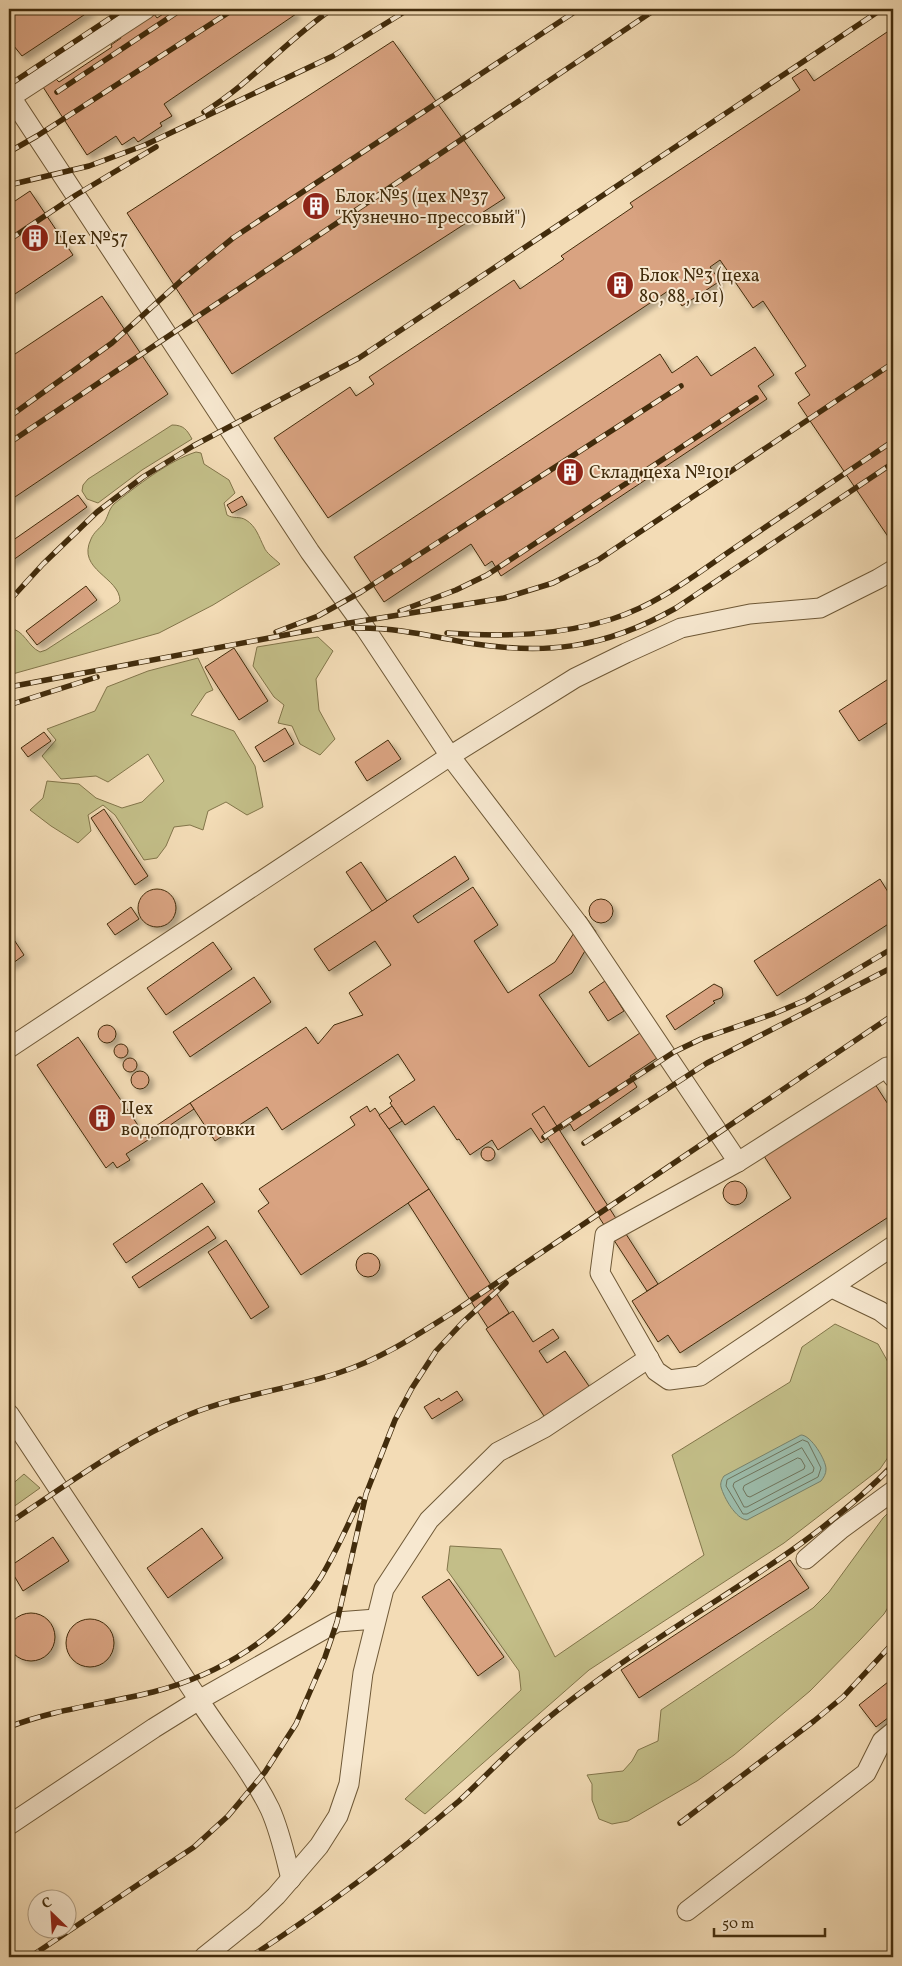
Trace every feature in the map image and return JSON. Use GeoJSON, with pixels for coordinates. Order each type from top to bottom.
{"type":"FeatureCollection","features":[{"type":"Feature","properties":{"kind":"lane"},"geometry":{"type":"LineString","coordinates":[[146,9],[10,95],[304,544],[365,628],[450,756],[579,925],[738,1162]]}},
{"type":"Feature","properties":{"kind":"lane"},"geometry":{"type":"LineString","coordinates":[[9,1048],[450,756],[575,678],[682,628],[750,614],[820,608],[893,570]]}},
{"type":"Feature","properties":{"kind":"lane"},"geometry":{"type":"LineString","coordinates":[[893,1077],[887,1067],[738,1162],[605,1235],[600,1273],[656,1371],[669,1380],[700,1376],[893,1246]]}},
{"type":"Feature","properties":{"kind":"lane"},"geometry":{"type":"LineString","coordinates":[[832,1288],[880,1311],[893,1321]]}},
{"type":"Feature","properties":{"kind":"lane"},"geometry":{"type":"LineString","coordinates":[[204,1957],[254,1918],[319,1846],[329,1831],[344,1801],[349,1784],[363,1673],[384,1589],[429,1520],[498,1452],[544,1428],[649,1358]]}},
{"type":"Feature","properties":{"kind":"lane"},"geometry":{"type":"LineString","coordinates":[[9,1414],[256,1784],[270,1809],[291,1878]]}},
{"type":"Feature","properties":{"kind":"lane"},"geometry":{"type":"LineString","coordinates":[[806,1559],[841,1528],[893,1490]]}},
{"type":"Feature","properties":{"kind":"lane"},"geometry":{"type":"LineString","coordinates":[[9,1825],[199,1700],[337,1622],[376,1619]]}},
{"type":"Feature","properties":{"kind":"lane"},"geometry":{"type":"LineString","coordinates":[[687,1911],[866,1773],[882,1741],[893,1732]]}},
{"type":"Feature","properties":{"kind":"shaded area"},"geometry":{"type":"Polygon","coordinates":[[[172,425],[185,429],[192,439],[142,470],[98,503],[87,499],[82,491],[83,485],[88,479],[172,425]]]}},
{"type":"Feature","properties":{"kind":"shaded area"},"geometry":{"type":"Polygon","coordinates":[[[196,452],[201,453],[204,464],[229,480],[235,493],[224,503],[227,515],[249,522],[257,532],[265,549],[280,564],[213,605],[159,633],[9,675],[9,628],[19,632],[40,652],[46,650],[120,601],[118,593],[113,586],[89,558],[88,550],[92,537],[105,522],[114,504],[164,467],[196,452]]]}},
{"type":"Feature","properties":{"kind":"shaded area"},"geometry":{"type":"Polygon","coordinates":[[[318,637],[333,651],[316,679],[319,710],[335,739],[320,755],[300,744],[292,726],[278,723],[284,705],[274,697],[253,666],[257,647],[318,637]]]}},
{"type":"Feature","properties":{"kind":"shaded area"},"geometry":{"type":"Polygon","coordinates":[[[198,658],[213,690],[206,693],[191,715],[234,731],[255,766],[263,807],[247,815],[226,802],[208,811],[203,830],[190,825],[174,827],[166,846],[157,858],[144,860],[115,815],[103,805],[88,815],[91,831],[78,843],[30,810],[43,798],[47,781],[79,784],[96,798],[122,808],[142,802],[164,781],[148,754],[108,782],[96,776],[61,779],[42,756],[56,740],[47,729],[95,711],[107,687],[148,671],[198,658]]]}},
{"type":"Feature","properties":{"kind":"shaded area"},"geometry":{"type":"Polygon","coordinates":[[[835,1324],[878,1344],[893,1371],[893,1450],[880,1469],[784,1543],[589,1670],[425,1814],[405,1799],[521,1690],[519,1671],[447,1570],[450,1546],[501,1549],[555,1657],[704,1555],[672,1455],[790,1382],[802,1347],[835,1324]]]}},
{"type":"Feature","properties":{"kind":"shaded area"},"geometry":{"type":"Polygon","coordinates":[[[24,1474],[40,1488],[9,1510],[9,1487],[24,1474]]]}},
{"type":"Feature","properties":{"kind":"shaded area"},"geometry":{"type":"Polygon","coordinates":[[[893,1508],[893,1599],[884,1614],[860,1640],[810,1691],[734,1755],[697,1781],[628,1821],[612,1824],[599,1819],[592,1800],[592,1784],[587,1775],[623,1771],[632,1761],[638,1750],[658,1741],[661,1710],[813,1608],[829,1592],[883,1518],[893,1508]]]}},
{"type":"Feature","properties":{"kind":"water"},"geometry":{"type":"Polygon","coordinates":[[[801,1435],[813,1443],[824,1460],[826,1471],[821,1481],[747,1520],[743,1519],[731,1507],[723,1492],[721,1484],[724,1476],[801,1435]]]}},
{"type":"Feature","properties":{"kind":"building"},"geometry":{"type":"Polygon","coordinates":[[[23,9],[93,9],[22,56],[9,40],[9,18],[23,9]]]}},
{"type":"Feature","properties":{"kind":"building"},"geometry":{"type":"Polygon","coordinates":[[[171,9],[292,9],[296,14],[164,104],[172,116],[160,123],[162,126],[138,142],[134,137],[122,145],[116,136],[87,155],[43,87],[56,79],[59,82],[112,47],[111,45],[121,38],[120,36],[154,14],[157,18],[171,9]]]}},
{"type":"Feature","properties":{"kind":"building","name":"Блок №3 (цеха 80, 88, 101)"},"geometry":{"type":"Polygon","coordinates":[[[893,28],[893,544],[798,403],[810,395],[795,373],[806,366],[763,301],[753,308],[720,260],[710,267],[720,281],[682,306],[671,289],[328,518],[274,438],[350,387],[356,396],[374,384],[369,377],[514,280],[520,289],[564,259],[561,256],[633,207],[630,203],[800,90],[792,78],[806,69],[814,81],[893,28]]]}},
{"type":"Feature","properties":{"kind":"building","name":"Блок №5 (цех №37 \"Кузнечно-прессовый\")"},"geometry":{"type":"Polygon","coordinates":[[[393,41],[505,198],[232,374],[127,213],[393,41]]]}},
{"type":"Feature","properties":{"kind":"building","name":"Цех №57"},"geometry":{"type":"Polygon","coordinates":[[[30,191],[73,255],[9,298],[9,205],[30,191]]]}},
{"type":"Feature","properties":{"kind":"building"},"geometry":{"type":"Polygon","coordinates":[[[102,296],[168,394],[9,501],[9,358],[102,296]]]}},
{"type":"Feature","properties":{"kind":"building","name":"Склад цеха №101"},"geometry":{"type":"Polygon","coordinates":[[[755,347],[774,375],[758,386],[767,399],[501,576],[492,561],[485,566],[471,544],[384,602],[354,557],[660,354],[672,373],[697,356],[711,376],[755,347]]]}},
{"type":"Feature","properties":{"kind":"building"},"geometry":{"type":"Polygon","coordinates":[[[78,495],[87,507],[9,563],[9,543],[78,495]]]}},
{"type":"Feature","properties":{"kind":"building"},"geometry":{"type":"Polygon","coordinates":[[[242,496],[247,505],[232,513],[227,505],[242,496]]]}},
{"type":"Feature","properties":{"kind":"building"},"geometry":{"type":"Polygon","coordinates":[[[86,586],[97,600],[37,645],[26,631],[86,586]]]}},
{"type":"Feature","properties":{"kind":"building"},"geometry":{"type":"Polygon","coordinates":[[[234,648],[268,701],[239,720],[205,667],[234,648]]]}},
{"type":"Feature","properties":{"kind":"building"},"geometry":{"type":"Polygon","coordinates":[[[893,676],[893,719],[859,741],[839,711],[893,676]]]}},
{"type":"Feature","properties":{"kind":"building"},"geometry":{"type":"Polygon","coordinates":[[[285,728],[294,744],[264,762],[255,747],[285,728]]]}},
{"type":"Feature","properties":{"kind":"building"},"geometry":{"type":"Polygon","coordinates":[[[44,732],[51,741],[28,757],[21,748],[44,732]]]}},
{"type":"Feature","properties":{"kind":"building"},"geometry":{"type":"Polygon","coordinates":[[[388,740],[401,759],[367,781],[355,762],[388,740]]]}},
{"type":"Feature","properties":{"kind":"building"},"geometry":{"type":"Polygon","coordinates":[[[104,809],[148,876],[135,885],[91,818],[104,809]]]}},
{"type":"Feature","properties":{"kind":"building"},"geometry":{"type":"Polygon","coordinates":[[[455,856],[469,879],[413,916],[418,923],[473,887],[498,925],[474,941],[508,993],[555,962],[585,916],[596,932],[572,973],[539,995],[589,1067],[640,1033],[657,1058],[630,1076],[637,1087],[574,1131],[570,1124],[541,1143],[531,1128],[498,1150],[492,1140],[470,1155],[459,1139],[457,1140],[434,1106],[405,1125],[390,1103],[392,1101],[389,1097],[415,1080],[398,1054],[282,1130],[267,1107],[215,1141],[190,1103],[306,1027],[318,1044],[334,1025],[363,1015],[349,993],[391,965],[375,941],[329,971],[314,949],[455,856]]]}},
{"type":"Feature","properties":{"kind":"building"},"geometry":{"type":"Polygon","coordinates":[[[361,862],[387,901],[372,911],[346,872],[361,862]]]}},
{"type":"Feature","properties":{"kind":"building"},"geometry":{"type":"Polygon","coordinates":[[[880,879],[893,900],[893,921],[777,996],[754,961],[880,879]]]}},
{"type":"Feature","properties":{"kind":"building"},"geometry":{"type":"Polygon","coordinates":[[[157,889],[171,894],[176,908],[171,922],[157,927],[143,922],[138,908],[143,894],[157,889]]]}},
{"type":"Feature","properties":{"kind":"building"},"geometry":{"type":"Polygon","coordinates":[[[601,899],[610,902],[613,911],[610,920],[601,923],[592,920],[589,911],[592,902],[601,899]]]}},
{"type":"Feature","properties":{"kind":"building"},"geometry":{"type":"Polygon","coordinates":[[[131,907],[139,919],[115,935],[107,924],[131,907]]]}},
{"type":"Feature","properties":{"kind":"building"},"geometry":{"type":"Polygon","coordinates":[[[9,932],[24,955],[9,966],[9,932]]]}},
{"type":"Feature","properties":{"kind":"building"},"geometry":{"type":"Polygon","coordinates":[[[213,942],[232,969],[166,1015],[147,988],[213,942]]]}},
{"type":"Feature","properties":{"kind":"building"},"geometry":{"type":"Polygon","coordinates":[[[254,977],[271,1002],[190,1057],[173,1032],[254,977]]]}},
{"type":"Feature","properties":{"kind":"building"},"geometry":{"type":"Polygon","coordinates":[[[605,981],[624,1011],[608,1021],[589,992],[605,981]]]}},
{"type":"Feature","properties":{"kind":"building"},"geometry":{"type":"Polygon","coordinates":[[[714,984],[722,988],[723,995],[721,998],[713,1001],[715,1003],[675,1030],[666,1016],[714,984]]]}},
{"type":"Feature","properties":{"kind":"building"},"geometry":{"type":"Polygon","coordinates":[[[103,1025],[111,1025],[116,1030],[114,1041],[103,1043],[98,1038],[98,1030],[103,1025]]]}},
{"type":"Feature","properties":{"kind":"building","name":"Цех водоподготовки"},"geometry":{"type":"Polygon","coordinates":[[[78,1037],[148,1140],[126,1154],[130,1160],[117,1168],[113,1162],[106,1168],[37,1065],[78,1037]]]}},
{"type":"Feature","properties":{"kind":"building"},"geometry":{"type":"Polygon","coordinates":[[[121,1044],[126,1046],[128,1051],[126,1056],[121,1058],[116,1056],[114,1051],[116,1046],[121,1044]]]}},
{"type":"Feature","properties":{"kind":"building"},"geometry":{"type":"Polygon","coordinates":[[[130,1058],[135,1060],[137,1065],[135,1070],[130,1072],[125,1070],[123,1065],[125,1060],[130,1058]]]}},
{"type":"Feature","properties":{"kind":"building"},"geometry":{"type":"Polygon","coordinates":[[[136,1071],[144,1071],[149,1076],[147,1087],[136,1089],[131,1084],[131,1076],[136,1071]]]}},
{"type":"Feature","properties":{"kind":"building"},"geometry":{"type":"Polygon","coordinates":[[[873,1081],[893,1112],[893,1214],[680,1353],[668,1335],[658,1342],[632,1301],[791,1198],[762,1153],[873,1081]]]}},
{"type":"Feature","properties":{"kind":"building"},"geometry":{"type":"Polygon","coordinates":[[[190,1103],[194,1109],[148,1140],[144,1134],[190,1103]]]}},
{"type":"Feature","properties":{"kind":"building"},"geometry":{"type":"Polygon","coordinates":[[[367,1106],[370,1112],[375,1108],[429,1189],[301,1275],[258,1211],[269,1203],[259,1189],[355,1125],[350,1117],[367,1106]]]}},
{"type":"Feature","properties":{"kind":"building"},"geometry":{"type":"Polygon","coordinates":[[[392,1106],[402,1121],[389,1129],[379,1115],[392,1106]]]}},
{"type":"Feature","properties":{"kind":"building"},"geometry":{"type":"Polygon","coordinates":[[[544,1106],[658,1284],[647,1291],[532,1114],[544,1106]]]}},
{"type":"Feature","properties":{"kind":"building"},"geometry":{"type":"Polygon","coordinates":[[[485,1147],[491,1147],[495,1154],[491,1161],[485,1161],[481,1157],[481,1151],[485,1147]]]}},
{"type":"Feature","properties":{"kind":"building"},"geometry":{"type":"Polygon","coordinates":[[[735,1181],[743,1185],[747,1193],[743,1201],[735,1205],[727,1201],[723,1193],[727,1185],[735,1181]]]}},
{"type":"Feature","properties":{"kind":"building"},"geometry":{"type":"Polygon","coordinates":[[[202,1183],[215,1202],[126,1263],[113,1244],[202,1183]]]}},
{"type":"Feature","properties":{"kind":"building"},"geometry":{"type":"Polygon","coordinates":[[[429,1189],[509,1313],[488,1328],[408,1203],[429,1189]]]}},
{"type":"Feature","properties":{"kind":"building"},"geometry":{"type":"Polygon","coordinates":[[[208,1226],[216,1238],[139,1288],[132,1277],[208,1226]]]}},
{"type":"Feature","properties":{"kind":"building"},"geometry":{"type":"Polygon","coordinates":[[[226,1240],[269,1307],[251,1319],[208,1252],[226,1240]]]}},
{"type":"Feature","properties":{"kind":"building"},"geometry":{"type":"Polygon","coordinates":[[[368,1253],[376,1257],[380,1265],[376,1273],[368,1277],[360,1273],[356,1265],[360,1257],[368,1253]]]}},
{"type":"Feature","properties":{"kind":"building"},"geometry":{"type":"Polygon","coordinates":[[[513,1311],[533,1342],[553,1329],[559,1338],[539,1351],[547,1363],[565,1351],[591,1389],[546,1419],[486,1329],[513,1311]]]}},
{"type":"Feature","properties":{"kind":"building"},"geometry":{"type":"Polygon","coordinates":[[[457,1391],[463,1400],[432,1419],[424,1407],[439,1398],[441,1401],[457,1391]]]}},
{"type":"Feature","properties":{"kind":"building"},"geometry":{"type":"Polygon","coordinates":[[[202,1528],[223,1558],[168,1598],[147,1568],[202,1528]]]}},
{"type":"Feature","properties":{"kind":"building"},"geometry":{"type":"Polygon","coordinates":[[[53,1537],[69,1561],[23,1591],[9,1567],[53,1537]]]}},
{"type":"Feature","properties":{"kind":"building"},"geometry":{"type":"Polygon","coordinates":[[[790,1560],[809,1588],[639,1698],[621,1670],[790,1560]]]}},
{"type":"Feature","properties":{"kind":"building"},"geometry":{"type":"Polygon","coordinates":[[[449,1579],[504,1657],[478,1676],[422,1597],[449,1579]]]}},
{"type":"Feature","properties":{"kind":"building"},"geometry":{"type":"Polygon","coordinates":[[[26,1613],[36,1613],[45,1617],[51,1623],[54,1628],[54,1646],[45,1657],[36,1661],[26,1661],[17,1657],[11,1651],[7,1642],[7,1632],[11,1623],[17,1617],[26,1613]]]}},
{"type":"Feature","properties":{"kind":"building"},"geometry":{"type":"Polygon","coordinates":[[[85,1619],[95,1619],[107,1626],[114,1638],[114,1648],[107,1660],[95,1667],[85,1667],[77,1663],[70,1656],[66,1648],[66,1638],[70,1630],[77,1623],[85,1619]]]}},
{"type":"Feature","properties":{"kind":"building"},"geometry":{"type":"Polygon","coordinates":[[[893,1678],[893,1714],[876,1727],[859,1705],[893,1678]]]}},
{"type":"Feature","properties":{"kind":"railway"},"geometry":{"type":"LineString","coordinates":[[9,85],[124,9]]}},
{"type":"Feature","properties":{"kind":"railway"},"geometry":{"type":"LineString","coordinates":[[57,92],[182,9]]}},
{"type":"Feature","properties":{"kind":"railway"},"geometry":{"type":"LineString","coordinates":[[9,152],[37,136],[234,9]]}},
{"type":"Feature","properties":{"kind":"railway"},"geometry":{"type":"LineString","coordinates":[[204,112],[238,88],[332,9]]}},
{"type":"Feature","properties":{"kind":"railway"},"geometry":{"type":"LineString","coordinates":[[9,185],[89,166],[145,145],[333,56],[409,9]]}},
{"type":"Feature","properties":{"kind":"railway"},"geometry":{"type":"LineString","coordinates":[[9,417],[112,343],[183,279],[233,238],[579,9]]}},
{"type":"Feature","properties":{"kind":"railway"},"geometry":{"type":"LineString","coordinates":[[9,443],[656,9]]}},
{"type":"Feature","properties":{"kind":"railway"},"geometry":{"type":"LineString","coordinates":[[9,601],[43,564],[97,512],[143,477],[193,446],[359,358],[882,9]]}},
{"type":"Feature","properties":{"kind":"railway"},"geometry":{"type":"LineString","coordinates":[[9,240],[76,195],[156,147]]}},
{"type":"Feature","properties":{"kind":"railway"},"geometry":{"type":"LineString","coordinates":[[9,687],[349,623],[504,598],[553,583],[598,560],[893,363]]}},
{"type":"Feature","properties":{"kind":"railway"},"geometry":{"type":"LineString","coordinates":[[276,632],[318,616],[361,592],[681,386]]}},
{"type":"Feature","properties":{"kind":"railway"},"geometry":{"type":"LineString","coordinates":[[400,611],[456,590],[487,575],[756,398]]}},
{"type":"Feature","properties":{"kind":"railway"},"geometry":{"type":"LineString","coordinates":[[447,633],[510,635],[551,632],[592,625],[629,613],[660,598],[893,441]]}},
{"type":"Feature","properties":{"kind":"railway"},"geometry":{"type":"LineString","coordinates":[[354,628],[395,630],[463,642],[520,648],[573,646],[624,633],[676,608],[893,463]]}},
{"type":"Feature","properties":{"kind":"railway"},"geometry":{"type":"LineString","coordinates":[[9,705],[97,677]]}},
{"type":"Feature","properties":{"kind":"railway"},"geometry":{"type":"LineString","coordinates":[[544,1137],[674,1052],[701,1039],[773,1014],[806,1000],[893,948]]}},
{"type":"Feature","properties":{"kind":"railway"},"geometry":{"type":"LineString","coordinates":[[584,1143],[707,1063],[893,967]]}},
{"type":"Feature","properties":{"kind":"railway"},"geometry":{"type":"LineString","coordinates":[[9,1523],[119,1451],[188,1415],[226,1402],[341,1372],[356,1367],[398,1346],[452,1313],[893,1015]]}},
{"type":"Feature","properties":{"kind":"railway"},"geometry":{"type":"LineString","coordinates":[[30,1957],[194,1847],[228,1816],[265,1772],[296,1724],[325,1657],[337,1622],[366,1494],[395,1420],[412,1388],[436,1351],[463,1322],[506,1283]]}},
{"type":"Feature","properties":{"kind":"railway"},"geometry":{"type":"LineString","coordinates":[[250,1957],[331,1902],[409,1842],[459,1801],[523,1739],[570,1700],[670,1630],[748,1580],[824,1527],[893,1465]]}},
{"type":"Feature","properties":{"kind":"railway"},"geometry":{"type":"LineString","coordinates":[[9,1727],[80,1707],[178,1685],[225,1664],[248,1650],[269,1635],[306,1598],[326,1568],[360,1499]]}},
{"type":"Feature","properties":{"kind":"railway"},"geometry":{"type":"LineString","coordinates":[[680,1823],[843,1697],[893,1643]]}},
{"type":"Feature","properties":{"kind":"place","name":"Блок №5 (цех №37 \"Кузнечно-прессовый\")"},"geometry":{"type":"Point","coordinates":[316,206]}},
{"type":"Feature","properties":{"kind":"place","name":"Цех №57"},"geometry":{"type":"Point","coordinates":[35,238]}},
{"type":"Feature","properties":{"kind":"place","name":"Блок №3 (цеха 80, 88, 101)"},"geometry":{"type":"Point","coordinates":[620,285]}},
{"type":"Feature","properties":{"kind":"place","name":"Склад цеха №101"},"geometry":{"type":"Point","coordinates":[570,472]}},
{"type":"Feature","properties":{"kind":"place","name":"Цех водоподготовки"},"geometry":{"type":"Point","coordinates":[102,1118]}}]}
